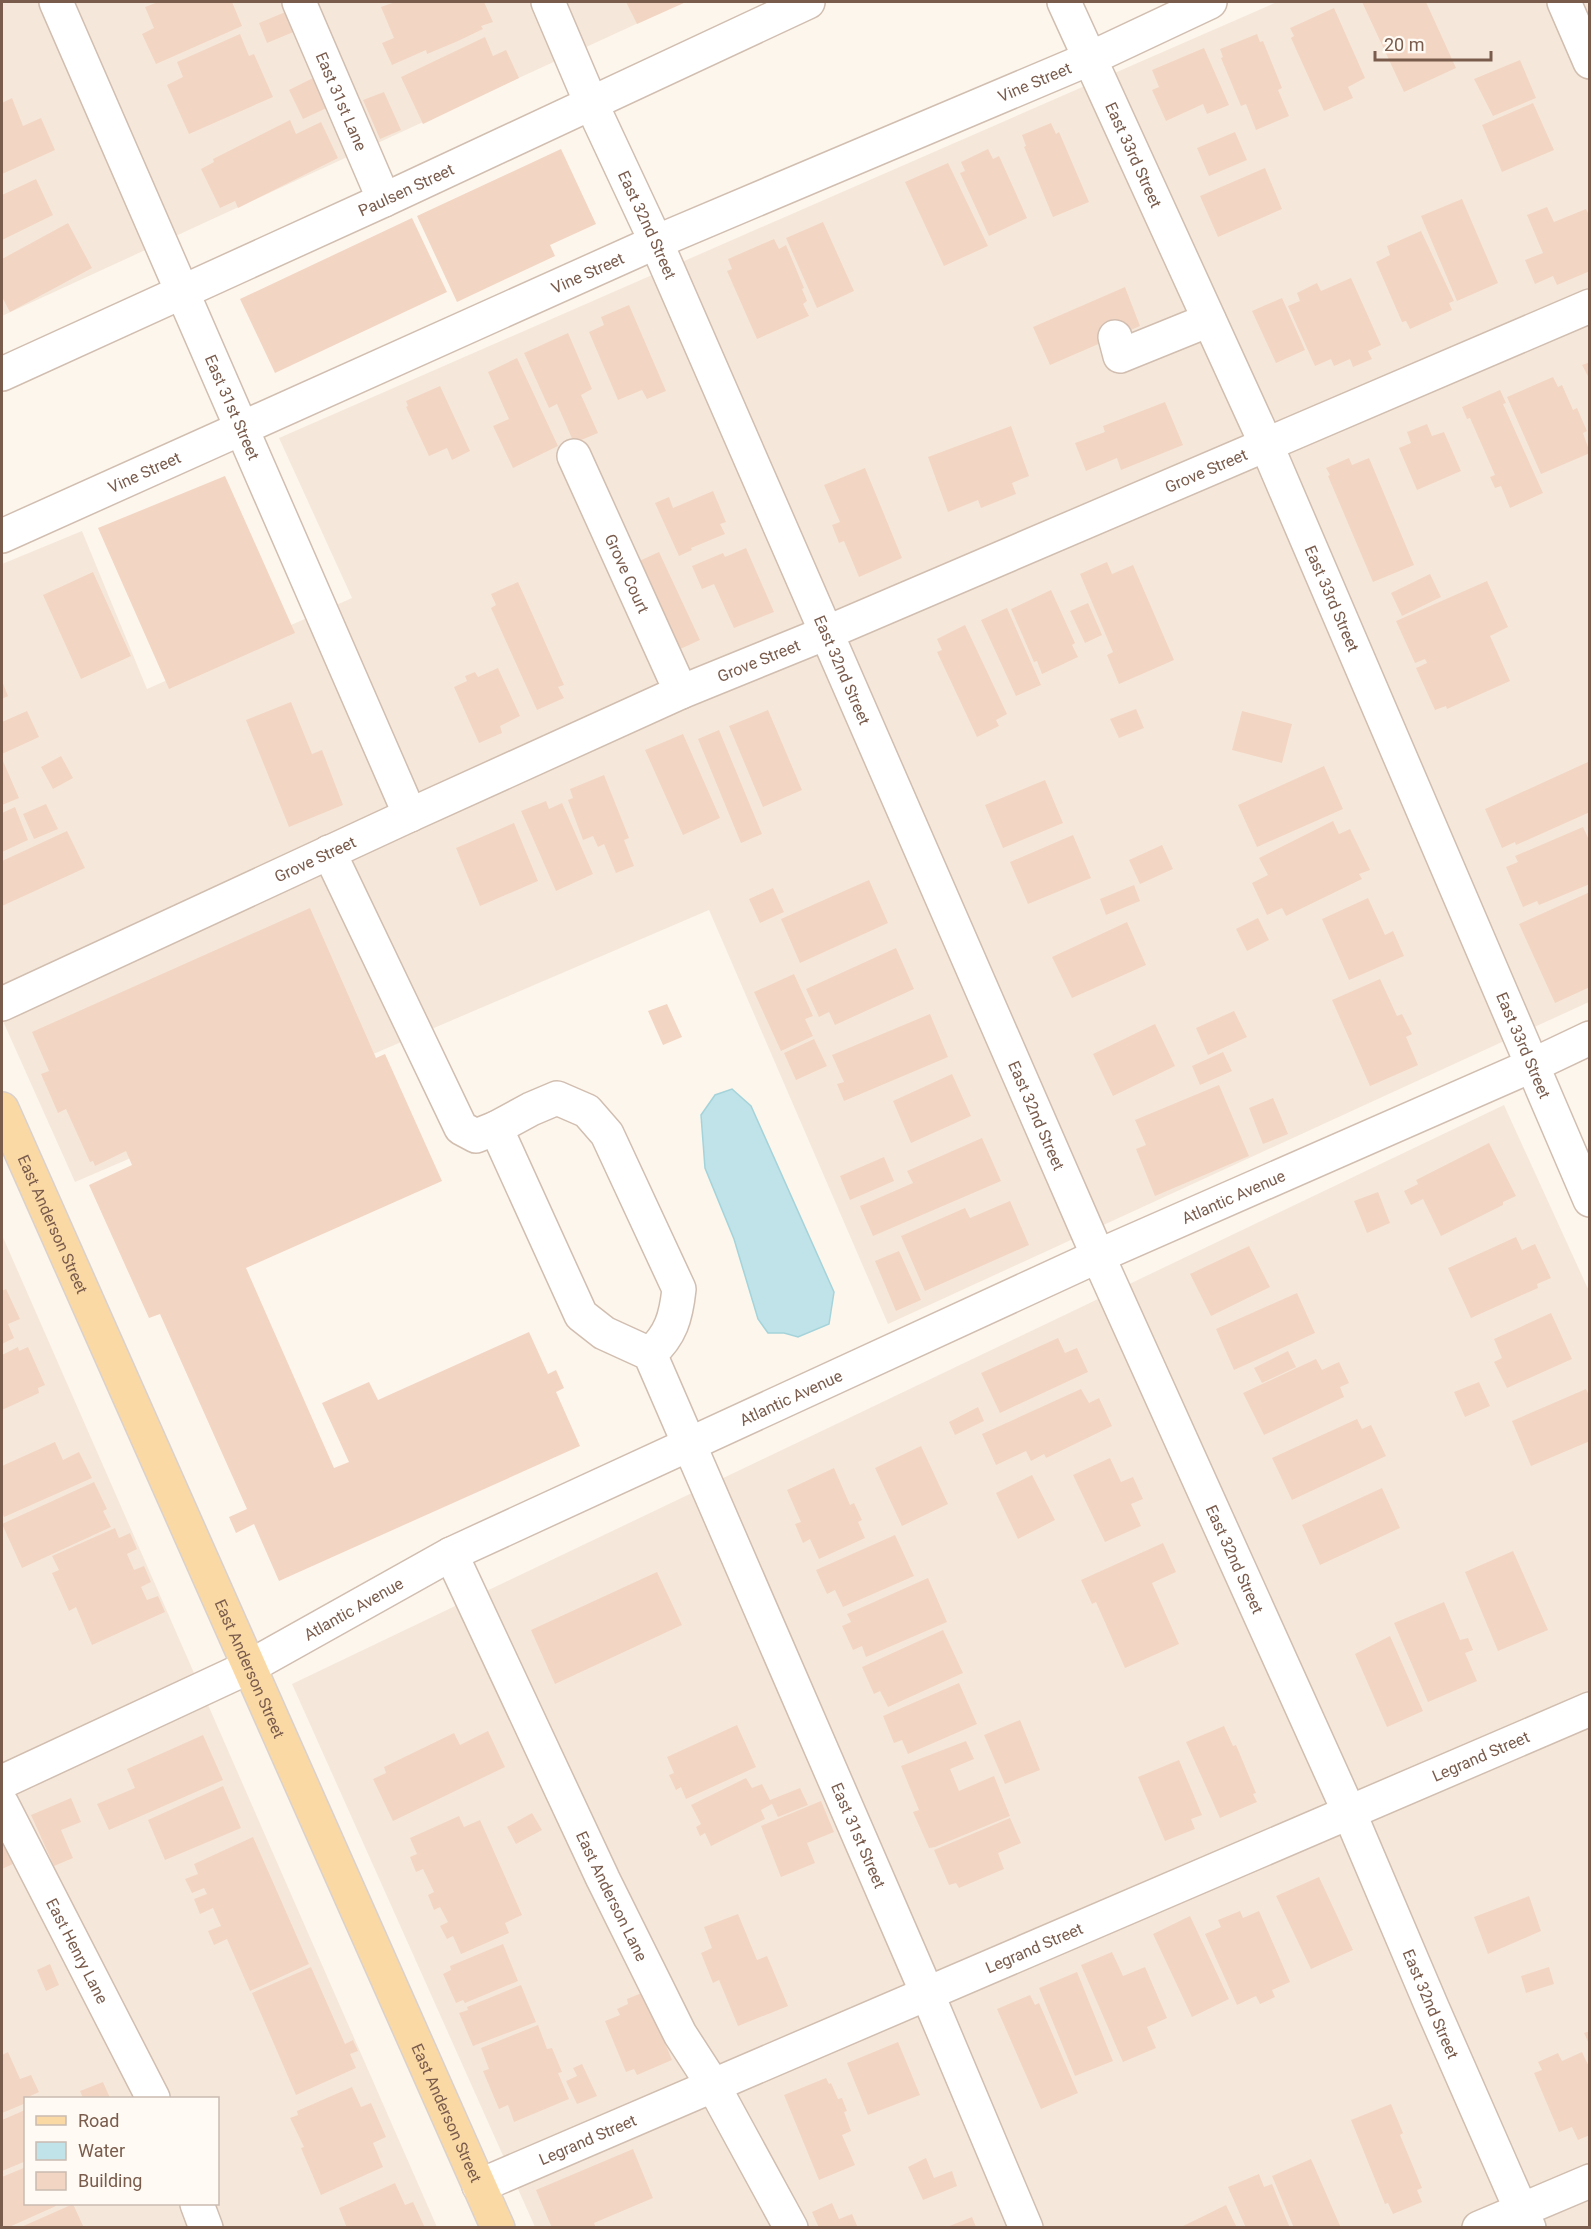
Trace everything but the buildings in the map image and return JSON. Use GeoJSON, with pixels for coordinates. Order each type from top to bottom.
{"type":"FeatureCollection","features":[{"type":"Feature","properties":{"kind":"main road","name":"East Anderson Street"},"geometry":{"type":"LineString","coordinates":[[2,1109],[498,2228]]}},
{"type":"Feature","properties":{"kind":"street","name":"East 31st Street"},"geometry":{"type":"LineString","coordinates":[[56,2],[410,814]]}},
{"type":"Feature","properties":{"kind":"street","name":"East 31st Lane"},"geometry":{"type":"LineString","coordinates":[[299,2],[384,200]]}},
{"type":"Feature","properties":{"kind":"street","name":"East 32nd Street"},"geometry":{"type":"LineString","coordinates":[[548,2],[591,103],[656,242],[1098,1256],[1349,1812],[1526,2219]]}},
{"type":"Feature","properties":{"kind":"street","name":"Paulsen Street"},"geometry":{"type":"LineString","coordinates":[[2,374],[384,200],[808,2]]}},
{"type":"Feature","properties":{"kind":"street","name":"East 33rd Street"},"geometry":{"type":"LineString","coordinates":[[1064,2],[1266,444],[1590,1200]]}},
{"type":"Feature","properties":{"kind":"street","name":"Vine Street"},"geometry":{"type":"LineString","coordinates":[[2,536],[656,242],[1090,58],[1210,2]]}},
{"type":"Feature","properties":{"kind":"street"},"geometry":{"type":"LineString","coordinates":[[1564,2],[1590,62]]}},
{"type":"Feature","properties":{"kind":"street","name":"Grove Street"},"geometry":{"type":"LineString","coordinates":[[2,1004],[410,814],[681,692],[826,633],[1590,306]]}},
{"type":"Feature","properties":{"kind":"street"},"geometry":{"type":"LineString","coordinates":[[1115,338],[1120,356],[1209,320]]}},
{"type":"Feature","properties":{"kind":"street","name":"Grove Court"},"geometry":{"type":"LineString","coordinates":[[574,456],[681,692]]}},
{"type":"Feature","properties":{"kind":"street"},"geometry":{"type":"LineString","coordinates":[[329,852],[461,1128],[476,1136],[557,1098],[587,1111],[607,1134],[679,1289],[676,1315],[662,1342],[650,1354],[604,1333],[581,1315],[496,1128]]}},
{"type":"Feature","properties":{"kind":"street","name":"Atlantic Avenue"},"geometry":{"type":"LineString","coordinates":[[2,1782],[249,1667],[451,1554],[1098,1256],[1590,1038]]}},
{"type":"Feature","properties":{"kind":"street","name":"East 31st Street"},"geometry":{"type":"LineString","coordinates":[[650,1354],[927,1993],[1026,2228]]}},
{"type":"Feature","properties":{"kind":"street","name":"East Anderson Lane"},"geometry":{"type":"LineString","coordinates":[[451,1554],[603,1880],[680,2034],[713,2085],[791,2228]]}},
{"type":"Feature","properties":{"kind":"street","name":"Legrand Street"},"geometry":{"type":"LineString","coordinates":[[479,2186],[1590,1709]]}},
{"type":"Feature","properties":{"kind":"street","name":"East Henry Lane"},"geometry":{"type":"LineString","coordinates":[[2,1804],[152,2097]]}},
{"type":"Feature","properties":{"kind":"street"},"geometry":{"type":"LineString","coordinates":[[1479,2228],[1526,2219],[1590,2181]]}},
{"type":"Feature","properties":{"kind":"street"},"geometry":{"type":"LineString","coordinates":[[197,2205],[206,2228]]}},
{"type":"Feature","properties":{"kind":"shaded area"},"geometry":{"type":"Polygon","coordinates":[[[2,2],[684,2],[2,316],[2,2]]]}},
{"type":"Feature","properties":{"kind":"shaded area"},"geometry":{"type":"Polygon","coordinates":[[[1277,2],[1589,2],[1589,1002],[888,1324],[709,910],[75,1182],[2,1019],[2,564],[82,531],[147,689],[352,598],[279,438],[1277,2]]]}},
{"type":"Feature","properties":{"kind":"shaded area"},"geometry":{"type":"Polygon","coordinates":[[[1504,1105],[1589,1291],[1589,2227],[535,2227],[292,1684],[1504,1105]]]}},
{"type":"Feature","properties":{"kind":"shaded area"},"geometry":{"type":"Polygon","coordinates":[[[2,1235],[437,2227],[2,2227],[2,1235]]]}},
{"type":"Feature","properties":{"kind":"water"},"geometry":{"type":"Polygon","coordinates":[[[732,1089],[751,1106],[834,1292],[829,1324],[798,1337],[784,1333],[768,1333],[758,1319],[734,1239],[705,1168],[701,1115],[715,1095],[732,1089]]]}}]}
